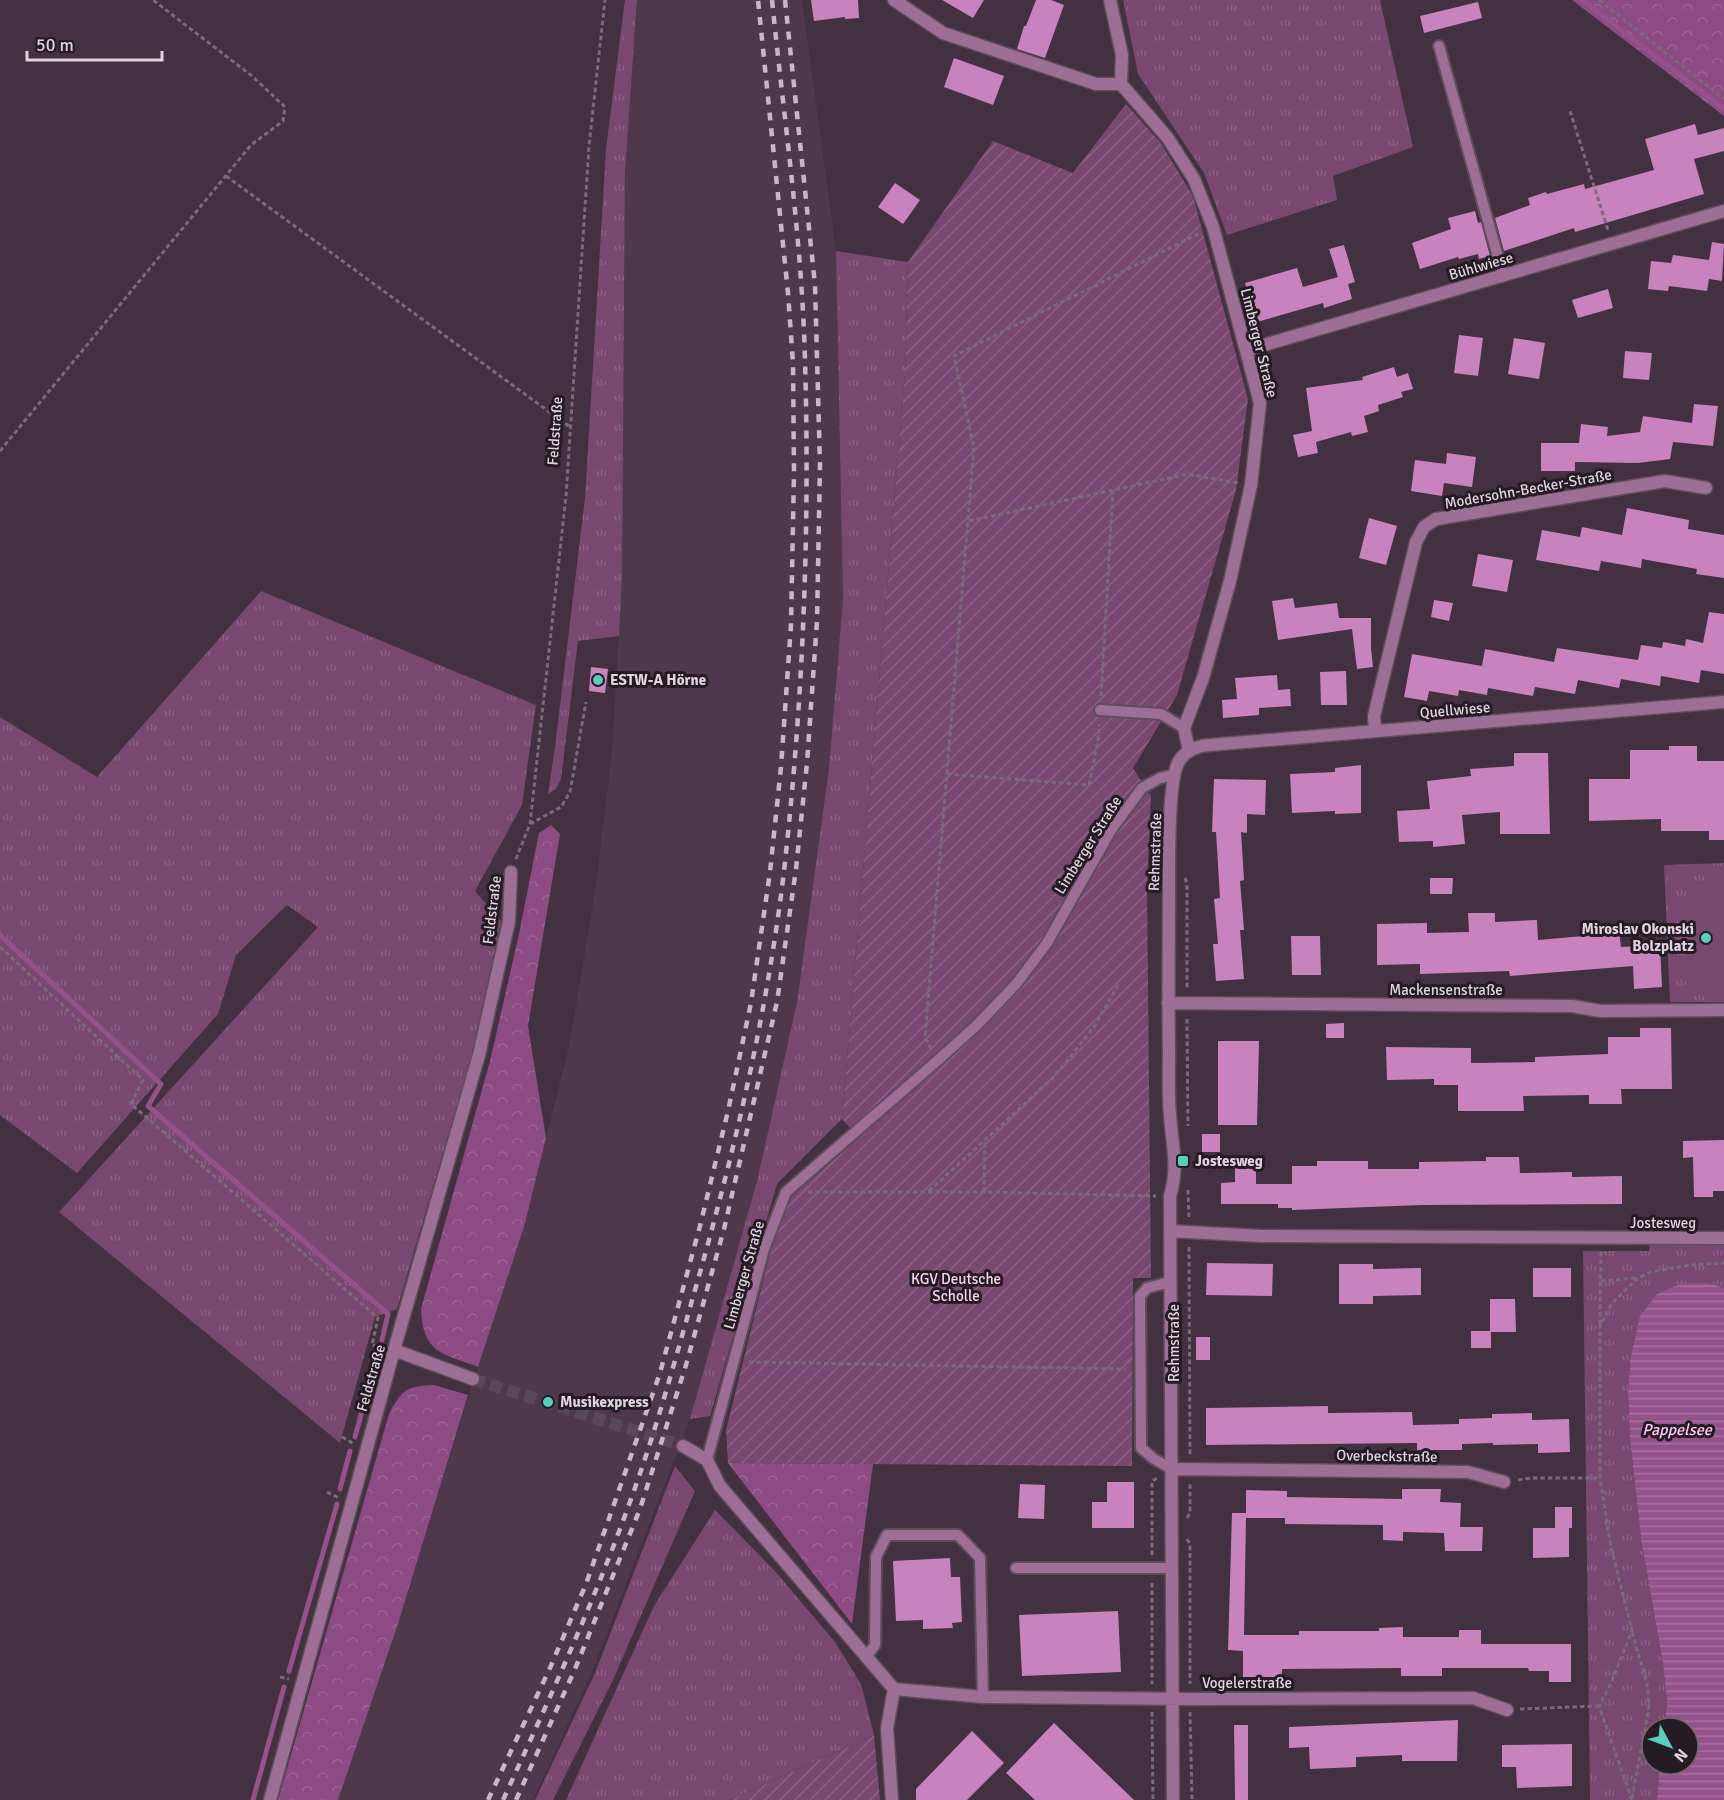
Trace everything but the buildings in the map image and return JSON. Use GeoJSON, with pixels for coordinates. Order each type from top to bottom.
{"type":"FeatureCollection","features":[{"type":"Feature","properties":{"kind":"street"},"geometry":{"type":"LineString","coordinates":[[894,0],[943,33],[1096,84],[1121,84],[1122,55],[1110,0]]}},
{"type":"Feature","properties":{"kind":"street","name":"Limberger Straße"},"geometry":{"type":"LineString","coordinates":[[1121,84],[1167,137],[1194,179],[1213,227],[1260,403],[1251,485],[1230,581],[1203,678],[1184,728]]}},
{"type":"Feature","properties":{"kind":"street","name":"Bühlwiese"},"geometry":{"type":"LineString","coordinates":[[1247,350],[1724,210]]}},
{"type":"Feature","properties":{"kind":"street","name":"Modersohn-Becker-Straße"},"geometry":{"type":"LineString","coordinates":[[1375,731],[1374,716],[1416,542],[1424,527],[1436,519],[1665,481],[1706,488]]}},
{"type":"Feature","properties":{"kind":"street","name":"Quellwiese"},"geometry":{"type":"LineString","coordinates":[[1189,750],[1209,745],[1724,702]]}},
{"type":"Feature","properties":{"kind":"street"},"geometry":{"type":"LineString","coordinates":[[1174,775],[1178,762],[1189,750],[1184,728]]}},
{"type":"Feature","properties":{"kind":"street","name":"Rehmstraße"},"geometry":{"type":"LineString","coordinates":[[1173,1800],[1170,1196],[1174,1182],[1174,1137],[1170,1117],[1168,1003],[1170,835],[1174,775]]}},
{"type":"Feature","properties":{"kind":"street","name":"Feldstraße"},"geometry":{"type":"LineString","coordinates":[[270,1800],[394,1350],[479,1055],[509,921],[511,872]]}},
{"type":"Feature","properties":{"kind":"street","name":"Mackensenstraße"},"geometry":{"type":"LineString","coordinates":[[1168,1003],[1572,1006],[1600,1011],[1724,1010]]}},
{"type":"Feature","properties":{"kind":"street","name":"Jostesweg"},"geometry":{"type":"LineString","coordinates":[[1170,1231],[1261,1236],[1724,1238]]}},
{"type":"Feature","properties":{"kind":"street"},"geometry":{"type":"LineString","coordinates":[[394,1350],[473,1379]]}},
{"type":"Feature","properties":{"kind":"street"},"geometry":{"type":"LineString","coordinates":[[683,1446],[708,1460],[720,1486],[894,1689],[887,1728],[892,1800]]}},
{"type":"Feature","properties":{"kind":"street","name":"Overbeckstraße"},"geometry":{"type":"LineString","coordinates":[[1172,1469],[1468,1472],[1504,1482]]}},
{"type":"Feature","properties":{"kind":"street","name":"Vogelerstraße"},"geometry":{"type":"LineString","coordinates":[[894,1689],[983,1697],[1473,1698],[1507,1710]]}},
{"type":"Feature","properties":{"kind":"lane"},"geometry":{"type":"LineString","coordinates":[[1439,46],[1503,275]]}},
{"type":"Feature","properties":{"kind":"lane"},"geometry":{"type":"LineString","coordinates":[[1100,710],[1161,714],[1184,728]]}},
{"type":"Feature","properties":{"kind":"lane","name":"Limberger Straße"},"geometry":{"type":"LineString","coordinates":[[708,1460],[764,1248],[786,1192],[977,1025],[1017,983],[1047,943],[1111,830],[1142,788],[1160,778],[1174,775]]}},
{"type":"Feature","properties":{"kind":"lane"},"geometry":{"type":"LineString","coordinates":[[1170,1282],[1147,1288],[1140,1296],[1141,1448],[1154,1459],[1172,1469]]}},
{"type":"Feature","properties":{"kind":"lane"},"geometry":{"type":"LineString","coordinates":[[866,1657],[875,1646],[876,1557],[887,1535],[958,1535],[980,1558],[983,1697]]}},
{"type":"Feature","properties":{"kind":"lane"},"geometry":{"type":"LineString","coordinates":[[1016,1568],[1172,1568]]}},
{"type":"Feature","properties":{"kind":"path"},"geometry":{"type":"LineString","coordinates":[[0,451],[251,145],[283,121],[285,107],[252,76],[153,0]]}},
{"type":"Feature","properties":{"kind":"path","name":"Feldstraße"},"geometry":{"type":"LineString","coordinates":[[511,872],[530,824],[566,496],[589,146],[605,0]]}},
{"type":"Feature","properties":{"kind":"path"},"geometry":{"type":"LineString","coordinates":[[1599,0],[1724,99]]}},
{"type":"Feature","properties":{"kind":"path"},"geometry":{"type":"LineString","coordinates":[[1570,111],[1612,243]]}},
{"type":"Feature","properties":{"kind":"path"},"geometry":{"type":"LineString","coordinates":[[226,176],[570,427]]}},
{"type":"Feature","properties":{"kind":"path"},"geometry":{"type":"LineString","coordinates":[[937,1061],[925,1037],[974,447],[954,356],[1213,227]]}},
{"type":"Feature","properties":{"kind":"path"},"geometry":{"type":"LineString","coordinates":[[969,521],[1188,474],[1251,485]]}},
{"type":"Feature","properties":{"kind":"path"},"geometry":{"type":"LineString","coordinates":[[947,774],[1089,785],[1098,741],[1113,491]]}},
{"type":"Feature","properties":{"kind":"path"},"geometry":{"type":"LineString","coordinates":[[530,824],[561,807],[570,792],[586,702]]}},
{"type":"Feature","properties":{"kind":"path"},"geometry":{"type":"LineString","coordinates":[[1187,884],[1188,1137]]}},
{"type":"Feature","properties":{"kind":"path"},"geometry":{"type":"LineString","coordinates":[[0,947],[143,1080],[131,1104],[378,1318],[372,1345],[394,1350]]}},
{"type":"Feature","properties":{"kind":"path"},"geometry":{"type":"LineString","coordinates":[[928,1192],[1054,1077],[1094,1027],[1118,985]]}},
{"type":"Feature","properties":{"kind":"path"},"geometry":{"type":"LineString","coordinates":[[984,1192],[985,1141]]}},
{"type":"Feature","properties":{"kind":"path","name":"Rehmstraße"},"geometry":{"type":"LineString","coordinates":[[1186,1520],[1190,1513],[1188,1184]]}},
{"type":"Feature","properties":{"kind":"path"},"geometry":{"type":"LineString","coordinates":[[786,1192],[984,1192],[1170,1196]]}},
{"type":"Feature","properties":{"kind":"path"},"geometry":{"type":"LineString","coordinates":[[1601,1238],[1600,1478],[1611,1547],[1647,1683],[1649,1707],[1632,1800]]}},
{"type":"Feature","properties":{"kind":"path"},"geometry":{"type":"LineString","coordinates":[[1600,1281],[1638,1278],[1652,1272],[1691,1264],[1724,1263]]}},
{"type":"Feature","properties":{"kind":"path"},"geometry":{"type":"LineString","coordinates":[[1600,1326],[1612,1303],[1638,1278]]}},
{"type":"Feature","properties":{"kind":"path"},"geometry":{"type":"LineString","coordinates":[[735,1362],[1141,1369]]}},
{"type":"Feature","properties":{"kind":"path"},"geometry":{"type":"LineString","coordinates":[[1153,1800],[1152,1481],[1172,1469]]}},
{"type":"Feature","properties":{"kind":"path"},"geometry":{"type":"LineString","coordinates":[[1504,1482],[1532,1478],[1600,1478]]}},
{"type":"Feature","properties":{"kind":"path"},"geometry":{"type":"LineString","coordinates":[[1186,1537],[1190,1544],[1192,1800]]}},
{"type":"Feature","properties":{"kind":"path"},"geometry":{"type":"LineString","coordinates":[[1632,1630],[1612,1681],[1599,1706],[1632,1800]]}},
{"type":"Feature","properties":{"kind":"path"},"geometry":{"type":"LineString","coordinates":[[1507,1710],[1599,1706]]}},
{"type":"Feature","properties":{"kind":"shaded area"},"geometry":{"type":"Polygon","coordinates":[[[637,0],[802,0],[836,251],[843,599],[829,768],[797,1002],[757,1181],[690,1419],[592,1672],[533,1800],[338,1800],[398,1624],[524,1227],[569,1047],[595,893],[612,752],[622,579],[625,172],[637,0]]]}},
{"type":"Feature","properties":{"kind":"green space"},"geometry":{"type":"Polygon","coordinates":[[[625,0],[637,0],[625,172],[622,578],[619,636],[578,641],[561,779],[556,789],[548,794],[585,498],[606,149],[625,0]]]}},
{"type":"Feature","properties":{"kind":"green space"},"geometry":{"type":"Polygon","coordinates":[[[1123,0],[1380,0],[1413,147],[1333,176],[1337,200],[1227,235],[1204,173],[1138,74],[1123,0]]]}},
{"type":"Feature","properties":{"kind":"green space"},"geometry":{"type":"Polygon","coordinates":[[[1572,0],[1724,0],[1724,116],[1572,0]]]}},
{"type":"Feature","properties":{"kind":"green space","name":"KGV Deutsche Scholle"},"geometry":{"type":"Polygon","coordinates":[[[1126,104],[1160,142],[1193,196],[1248,399],[1236,490],[1177,695],[1133,768],[1151,796],[1147,887],[1151,1278],[1133,1278],[1132,1466],[728,1463],[726,1430],[771,1249],[791,1197],[859,1138],[842,1119],[905,375],[908,262],[993,141],[1073,173],[1126,104]]]}},
{"type":"Feature","properties":{"kind":"green space"},"geometry":{"type":"Polygon","coordinates":[[[836,251],[908,262],[905,375],[842,1119],[777,1184],[710,1416],[690,1419],[757,1181],[797,1002],[829,768],[843,599],[836,251]]]}},
{"type":"Feature","properties":{"kind":"green space"},"geometry":{"type":"Polygon","coordinates":[[[261,591],[536,705],[522,805],[475,891],[501,921],[472,1055],[397,1309],[375,1317],[340,1443],[59,1212],[318,927],[287,905],[236,955],[218,1014],[77,1173],[0,1115],[0,717],[97,777],[261,591]]]}},
{"type":"Feature","properties":{"kind":"green space"},"geometry":{"type":"Polygon","coordinates":[[[551,825],[560,834],[528,1026],[546,1138],[524,1227],[478,1367],[444,1354],[430,1343],[423,1324],[421,1309],[490,1061],[539,833],[551,825]]]}},
{"type":"Feature","properties":{"kind":"green space"},"geometry":{"type":"Polygon","coordinates":[[[1724,863],[1724,1002],[1670,1002],[1664,865],[1724,863]]]}},
{"type":"Feature","properties":{"kind":"green space","name":"Miroslav Okonski Bolzplatz"},"geometry":{"type":"Polygon","coordinates":[[[1688,884],[1724,884],[1724,991],[1688,991],[1688,884]]]}},
{"type":"Feature","properties":{"kind":"green space"},"geometry":{"type":"Polygon","coordinates":[[[1650,1245],[1724,1245],[1724,1288],[1706,1284],[1690,1284],[1657,1294],[1630,1361],[1628,1393],[1630,1439],[1641,1539],[1663,1664],[1667,1703],[1665,1716],[1640,1716],[1640,1776],[1659,1776],[1657,1800],[1590,1800],[1583,1251],[1649,1251],[1650,1245]]]}},
{"type":"Feature","properties":{"kind":"green space"},"geometry":{"type":"Polygon","coordinates":[[[434,1385],[468,1395],[398,1624],[338,1800],[278,1800],[389,1414],[406,1390],[417,1386],[434,1385]]]}},
{"type":"Feature","properties":{"kind":"green space"},"geometry":{"type":"Polygon","coordinates":[[[728,1463],[873,1464],[852,1624],[728,1463]]]}},
{"type":"Feature","properties":{"kind":"green space"},"geometry":{"type":"Polygon","coordinates":[[[675,1466],[695,1491],[613,1680],[553,1800],[535,1800],[595,1673],[675,1466]]]}},
{"type":"Feature","properties":{"kind":"green space"},"geometry":{"type":"Polygon","coordinates":[[[715,1510],[775,1571],[835,1642],[861,1684],[874,1735],[730,1800],[566,1800],[654,1606],[715,1510]]]}},
{"type":"Feature","properties":{"kind":"green space"},"geometry":{"type":"Polygon","coordinates":[[[874,1735],[880,1800],[730,1800],[874,1735]]]}},
{"type":"Feature","properties":{"kind":"water","name":"Pappelsee"},"geometry":{"type":"Polygon","coordinates":[[[1708,1283],[1724,1288],[1724,1800],[1657,1800],[1659,1776],[1700,1776],[1700,1716],[1665,1716],[1667,1703],[1663,1664],[1641,1539],[1630,1439],[1628,1393],[1630,1361],[1640,1316],[1657,1294],[1681,1284],[1708,1283]]]}},
{"type":"Feature","properties":{"kind":"waterway"},"geometry":{"type":"LineString","coordinates":[[1582,0],[1724,109]]}},
{"type":"Feature","properties":{"kind":"waterway"},"geometry":{"type":"LineString","coordinates":[[0,935],[161,1084],[148,1106],[388,1314],[382,1340]]}},
{"type":"Feature","properties":{"kind":"waterway"},"geometry":{"type":"LineString","coordinates":[[355,1437],[376,1359]]}},
{"type":"Feature","properties":{"kind":"waterway"},"geometry":{"type":"LineString","coordinates":[[340,1489],[350,1451]]}},
{"type":"Feature","properties":{"kind":"waterway"},"geometry":{"type":"LineString","coordinates":[[289,1671],[337,1504]]}},
{"type":"Feature","properties":{"kind":"waterway"},"geometry":{"type":"LineString","coordinates":[[253,1800],[284,1687]]}},
{"type":"Feature","properties":{"kind":"tunnel"},"geometry":{"type":"LineString","coordinates":[[473,1379],[683,1446]]}},
{"type":"Feature","properties":{"kind":"railway"},"geometry":{"type":"LineString","coordinates":[[488,1800],[550,1668],[586,1584],[660,1373],[700,1226],[751,1003],[770,872],[781,767],[791,625],[794,472],[793,363],[788,293],[758,0]]}},
{"type":"Feature","properties":{"kind":"railway"},"geometry":{"type":"LineString","coordinates":[[503,1800],[599,1584],[654,1431],[708,1245],[735,1139],[758,1032],[777,925],[791,807],[804,616],[806,425],[800,270],[772,0]]}},
{"type":"Feature","properties":{"kind":"railway"},"geometry":{"type":"LineString","coordinates":[[516,1800],[575,1669],[640,1509],[686,1365],[724,1229],[777,1002],[796,869],[807,763],[817,621],[820,465],[815,285],[785,0]]}},
{"type":"Feature","properties":{"kind":"place","name":"ESTW-A Hörne"},"geometry":{"type":"Point","coordinates":[598,680]}},
{"type":"Feature","properties":{"kind":"place","name":"Miroslav Okonski Bolzplatz"},"geometry":{"type":"Point","coordinates":[1706,938]}},
{"type":"Feature","properties":{"kind":"place","name":"Jostesweg"},"geometry":{"type":"Point","coordinates":[1183,1161]}},
{"type":"Feature","properties":{"kind":"place","name":"Musikexpress"},"geometry":{"type":"Point","coordinates":[548,1402]}}]}
